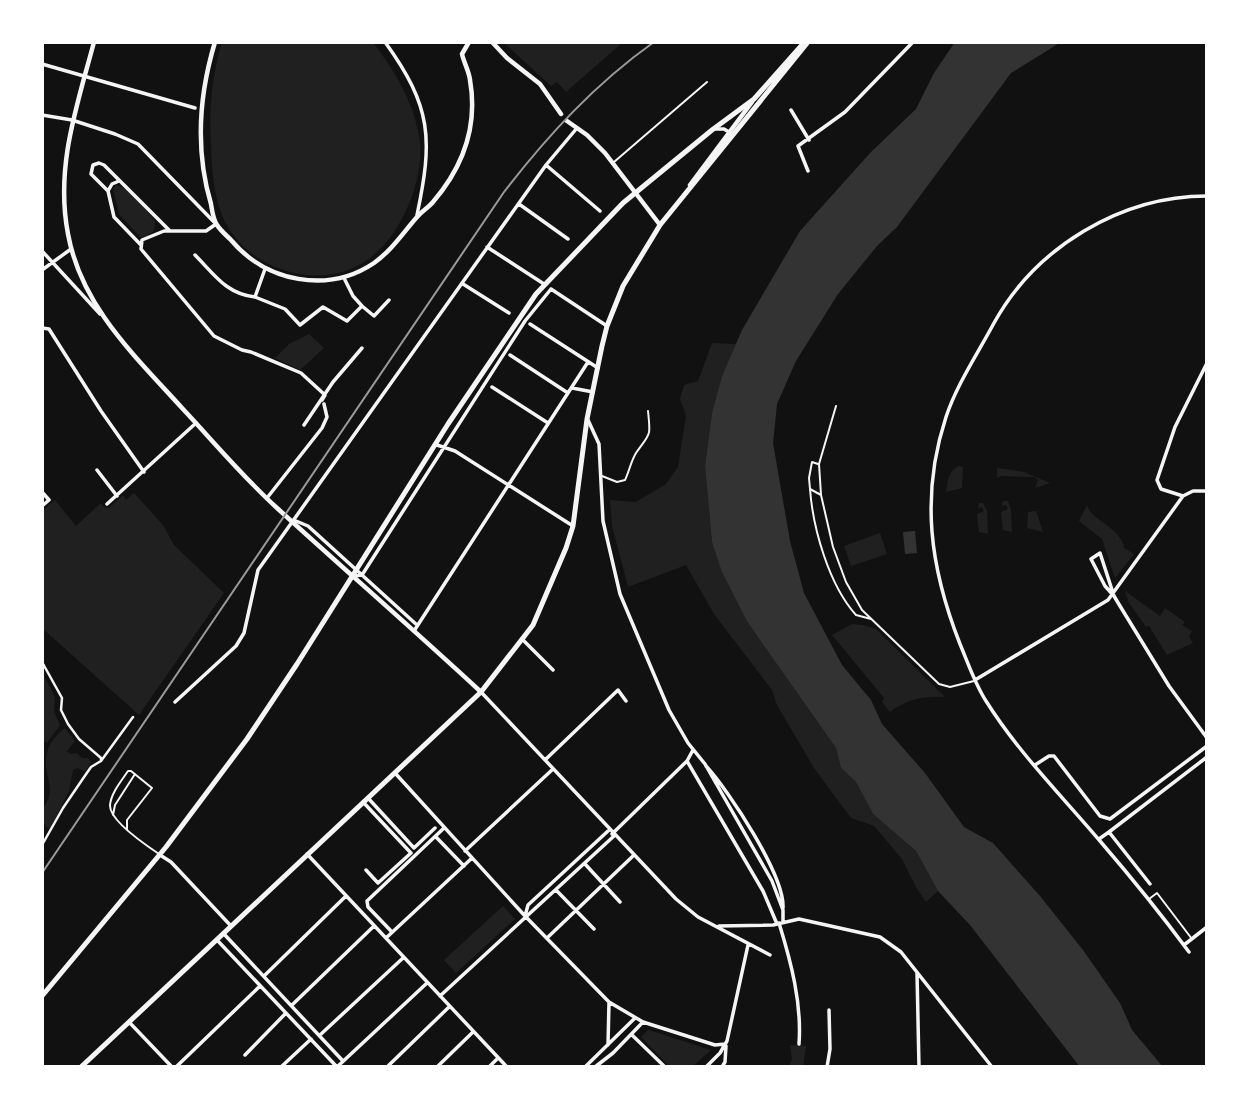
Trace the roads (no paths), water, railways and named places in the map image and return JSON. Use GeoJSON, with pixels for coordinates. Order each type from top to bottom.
{"type":"FeatureCollection","features":[{"type":"Feature","properties":{"kind":"main road"},"geometry":{"type":"LineString","coordinates":[[42,996],[160,855],[254,729],[519,316],[544,284],[635,192],[754,99],[802,45],[808,42]]}},
{"type":"Feature","properties":{"kind":"main road"},"geometry":{"type":"LineString","coordinates":[[81,1067],[481,692],[523,640],[547,596],[573,526],[587,419],[607,326],[627,279],[660,225],[808,42]]}},
{"type":"Feature","properties":{"kind":"street"},"geometry":{"type":"LineString","coordinates":[[94,42],[72,120],[62,187],[71,249],[83,282],[103,317]]}},
{"type":"Feature","properties":{"kind":"street"},"geometry":{"type":"LineString","coordinates":[[215,42],[205,79],[200,133],[206,186],[216,224]]}},
{"type":"Feature","properties":{"kind":"street"},"geometry":{"type":"LineString","coordinates":[[385,42],[412,85],[426,127],[427,164],[417,217]]}},
{"type":"Feature","properties":{"kind":"street"},"geometry":{"type":"LineString","coordinates":[[42,115],[72,120],[138,144],[243,254],[265,269],[279,275],[313,281],[344,278],[393,248],[436,198],[458,164],[472,121],[471,82],[462,54],[469,42]]}},
{"type":"Feature","properties":{"kind":"street"},"geometry":{"type":"LineString","coordinates":[[492,42],[507,58],[538,81],[561,114]]}},
{"type":"Feature","properties":{"kind":"street"},"geometry":{"type":"LineString","coordinates":[[808,171],[798,146],[845,112],[913,42]]}},
{"type":"Feature","properties":{"kind":"street"},"geometry":{"type":"LineString","coordinates":[[42,64],[195,108]]}},
{"type":"Feature","properties":{"kind":"street"},"geometry":{"type":"LineString","coordinates":[[568,121],[591,138],[613,162],[660,225],[754,99]]}},
{"type":"Feature","properties":{"kind":"street"},"geometry":{"type":"LineString","coordinates":[[791,110],[808,140]]}},
{"type":"Feature","properties":{"kind":"street"},"geometry":{"type":"LineString","coordinates":[[175,702],[236,646],[244,633],[257,572],[546,165],[577,128]]}},
{"type":"Feature","properties":{"kind":"street"},"geometry":{"type":"LineString","coordinates":[[712,130],[724,129],[729,132]]}},
{"type":"Feature","properties":{"kind":"street"},"geometry":{"type":"LineString","coordinates":[[729,132],[730,141]]}},
{"type":"Feature","properties":{"kind":"street"},"geometry":{"type":"LineString","coordinates":[[170,231],[103,164],[93,165],[91,174],[108,191],[114,217],[140,244],[141,249],[214,336],[301,373],[324,400],[327,417],[322,428],[267,498]]}},
{"type":"Feature","properties":{"kind":"street"},"geometry":{"type":"LineString","coordinates":[[546,165],[600,211]]}},
{"type":"Feature","properties":{"kind":"street"},"geometry":{"type":"LineString","coordinates":[[108,191],[111,185],[119,181]]}},
{"type":"Feature","properties":{"kind":"street"},"geometry":{"type":"LineString","coordinates":[[1189,952],[989,705],[975,680],[941,592],[932,544],[931,511],[933,482],[944,422],[955,394],[1011,297],[1034,272],[1074,237],[1094,224],[1144,205],[1207,195]]}},
{"type":"Feature","properties":{"kind":"street"},"geometry":{"type":"LineString","coordinates":[[519,204],[568,240]]}},
{"type":"Feature","properties":{"kind":"street"},"geometry":{"type":"LineString","coordinates":[[140,244],[144,239],[170,231],[206,231],[216,224]]}},
{"type":"Feature","properties":{"kind":"street"},"geometry":{"type":"LineString","coordinates":[[487,247],[607,326]]}},
{"type":"Feature","properties":{"kind":"street"},"geometry":{"type":"LineString","coordinates":[[42,270],[71,249]]}},
{"type":"Feature","properties":{"kind":"street"},"geometry":{"type":"LineString","coordinates":[[42,251],[267,498],[354,573],[481,692],[683,906],[747,945],[770,955]]}},
{"type":"Feature","properties":{"kind":"street"},"geometry":{"type":"LineString","coordinates":[[195,255],[237,295],[255,297],[285,309],[300,325],[323,307],[347,321],[362,306]]}},
{"type":"Feature","properties":{"kind":"street"},"geometry":{"type":"LineString","coordinates":[[255,297],[265,269]]}},
{"type":"Feature","properties":{"kind":"street"},"geometry":{"type":"LineString","coordinates":[[344,278],[353,296],[374,316],[389,300]]}},
{"type":"Feature","properties":{"kind":"street"},"geometry":{"type":"LineString","coordinates":[[463,284],[509,313]]}},
{"type":"Feature","properties":{"kind":"street"},"geometry":{"type":"LineString","coordinates":[[362,575],[525,321],[551,289]]}},
{"type":"Feature","properties":{"kind":"street"},"geometry":{"type":"LineString","coordinates":[[530,324],[598,368]]}},
{"type":"Feature","properties":{"kind":"street"},"geometry":{"type":"LineString","coordinates":[[42,328],[49,329],[144,471]]}},
{"type":"Feature","properties":{"kind":"street"},"geometry":{"type":"LineString","coordinates":[[304,425],[362,348]]}},
{"type":"Feature","properties":{"kind":"street"},"geometry":{"type":"LineString","coordinates":[[510,355],[568,393]]}},
{"type":"Feature","properties":{"kind":"street"},"geometry":{"type":"LineString","coordinates":[[414,631],[588,362]]}},
{"type":"Feature","properties":{"kind":"street"},"geometry":{"type":"LineString","coordinates":[[1183,496],[1161,489],[1157,480],[1175,427],[1207,363]]}},
{"type":"Feature","properties":{"kind":"street"},"geometry":{"type":"LineString","coordinates":[[492,387],[548,423]]}},
{"type":"Feature","properties":{"kind":"street"},"geometry":{"type":"LineString","coordinates":[[572,388],[593,392]]}},
{"type":"Feature","properties":{"kind":"street"},"geometry":{"type":"LineString","coordinates":[[587,419],[599,444],[603,521],[620,593],[669,710],[693,750],[705,764],[770,876],[783,910],[780,923]]}},
{"type":"Feature","properties":{"kind":"street"},"geometry":{"type":"LineString","coordinates":[[107,504],[196,423]]}},
{"type":"Feature","properties":{"kind":"street"},"geometry":{"type":"LineString","coordinates":[[437,445],[445,447],[573,526]]}},
{"type":"Feature","properties":{"kind":"street"},"geometry":{"type":"LineString","coordinates":[[97,470],[117,496]]}},
{"type":"Feature","properties":{"kind":"street"},"geometry":{"type":"LineString","coordinates":[[975,680],[1114,596],[1183,496],[1193,491],[1207,491]]}},
{"type":"Feature","properties":{"kind":"street"},"geometry":{"type":"LineString","coordinates":[[42,492],[49,500],[42,506]]}},
{"type":"Feature","properties":{"kind":"street"},"geometry":{"type":"LineString","coordinates":[[1114,596],[1100,553],[1091,559],[1105,586],[1114,596],[1169,686],[1207,738]]}},
{"type":"Feature","properties":{"kind":"street"},"geometry":{"type":"LineString","coordinates":[[354,573],[362,575],[418,625]]}},
{"type":"Feature","properties":{"kind":"street"},"geometry":{"type":"LineString","coordinates":[[523,640],[553,670]]}},
{"type":"Feature","properties":{"kind":"street"},"geometry":{"type":"LineString","coordinates":[[42,662],[62,698],[61,710],[68,724],[101,761]]}},
{"type":"Feature","properties":{"kind":"street"},"geometry":{"type":"LineString","coordinates":[[545,760],[618,690],[626,701]]}},
{"type":"Feature","properties":{"kind":"street"},"geometry":{"type":"LineString","coordinates":[[42,845],[62,808],[91,767],[101,761],[133,717]]}},
{"type":"Feature","properties":{"kind":"street"},"geometry":{"type":"LineString","coordinates":[[1035,765],[1049,755],[1054,756],[1100,816],[1108,820],[1207,746]]}},
{"type":"Feature","properties":{"kind":"street"},"geometry":{"type":"LineString","coordinates":[[526,916],[528,905],[612,833],[687,761],[693,750]]}},
{"type":"Feature","properties":{"kind":"street"},"geometry":{"type":"LineString","coordinates":[[1099,839],[1207,757]]}},
{"type":"Feature","properties":{"kind":"street"},"geometry":{"type":"LineString","coordinates":[[687,761],[780,923],[798,1002],[799,1044]]}},
{"type":"Feature","properties":{"kind":"street"},"geometry":{"type":"LineString","coordinates":[[465,850],[553,769]]}},
{"type":"Feature","properties":{"kind":"street"},"geometry":{"type":"LineString","coordinates":[[395,773],[609,1002],[643,1022],[715,1045],[726,1044]]}},
{"type":"Feature","properties":{"kind":"street"},"geometry":{"type":"LineString","coordinates":[[1164,779],[1169,785]]}},
{"type":"Feature","properties":{"kind":"street"},"geometry":{"type":"LineString","coordinates":[[365,800],[414,848],[435,828]]}},
{"type":"Feature","properties":{"kind":"street"},"geometry":{"type":"LineString","coordinates":[[365,800],[411,853],[378,883],[366,870]]}},
{"type":"Feature","properties":{"kind":"street"},"geometry":{"type":"LineString","coordinates":[[392,932],[366,904],[444,828]]}},
{"type":"Feature","properties":{"kind":"street"},"geometry":{"type":"LineString","coordinates":[[1109,831],[1150,884]]}},
{"type":"Feature","properties":{"kind":"street"},"geometry":{"type":"LineString","coordinates":[[440,996],[556,891],[612,833]]}},
{"type":"Feature","properties":{"kind":"street"},"geometry":{"type":"LineString","coordinates":[[436,836],[464,866]]}},
{"type":"Feature","properties":{"kind":"street"},"geometry":{"type":"LineString","coordinates":[[160,855],[171,862],[231,926]]}},
{"type":"Feature","properties":{"kind":"street"},"geometry":{"type":"LineString","coordinates":[[307,855],[507,1067]]}},
{"type":"Feature","properties":{"kind":"street"},"geometry":{"type":"LineString","coordinates":[[547,938],[633,856]]}},
{"type":"Feature","properties":{"kind":"street"},"geometry":{"type":"LineString","coordinates":[[386,938],[472,858]]}},
{"type":"Feature","properties":{"kind":"street"},"geometry":{"type":"LineString","coordinates":[[584,864],[620,902]]}},
{"type":"Feature","properties":{"kind":"street"},"geometry":{"type":"LineString","coordinates":[[556,891],[594,929]]}},
{"type":"Feature","properties":{"kind":"street"},"geometry":{"type":"LineString","coordinates":[[264,976],[346,896]]}},
{"type":"Feature","properties":{"kind":"street"},"geometry":{"type":"LineString","coordinates":[[717,926],[780,923],[799,919],[880,937],[901,952],[992,1067]]}},
{"type":"Feature","properties":{"kind":"street"},"geometry":{"type":"LineString","coordinates":[[292,1006],[374,926]]}},
{"type":"Feature","properties":{"kind":"street"},"geometry":{"type":"LineString","coordinates":[[1184,945],[1207,927]]}},
{"type":"Feature","properties":{"kind":"street"},"geometry":{"type":"LineString","coordinates":[[224,934],[320,1035],[341,1065]]}},
{"type":"Feature","properties":{"kind":"street"},"geometry":{"type":"LineString","coordinates":[[217,940],[311,1039],[341,1065]]}},
{"type":"Feature","properties":{"kind":"street"},"geometry":{"type":"LineString","coordinates":[[722,1067],[747,945]]}},
{"type":"Feature","properties":{"kind":"street"},"geometry":{"type":"LineString","coordinates":[[320,1035],[403,958]]}},
{"type":"Feature","properties":{"kind":"street"},"geometry":{"type":"LineString","coordinates":[[917,971],[919,1067]]}},
{"type":"Feature","properties":{"kind":"street"},"geometry":{"type":"LineString","coordinates":[[341,1065],[427,983]]}},
{"type":"Feature","properties":{"kind":"street"},"geometry":{"type":"LineString","coordinates":[[129,1022],[174,1067],[260,986]]}},
{"type":"Feature","properties":{"kind":"street"},"geometry":{"type":"LineString","coordinates":[[608,1045],[609,1002]]}},
{"type":"Feature","properties":{"kind":"street"},"geometry":{"type":"LineString","coordinates":[[387,1067],[449,1007]]}},
{"type":"Feature","properties":{"kind":"street"},"geometry":{"type":"LineString","coordinates":[[827,1067],[830,1049],[829,1010]]}},
{"type":"Feature","properties":{"kind":"street"},"geometry":{"type":"LineString","coordinates":[[245,1055],[286,1013]]}},
{"type":"Feature","properties":{"kind":"street"},"geometry":{"type":"LineString","coordinates":[[585,1067],[634,1018]]}},
{"type":"Feature","properties":{"kind":"street"},"geometry":{"type":"LineString","coordinates":[[595,1067],[643,1022]]}},
{"type":"Feature","properties":{"kind":"street"},"geometry":{"type":"LineString","coordinates":[[437,1067],[474,1032]]}},
{"type":"Feature","properties":{"kind":"street"},"geometry":{"type":"LineString","coordinates":[[632,1035],[665,1067]]}},
{"type":"Feature","properties":{"kind":"street"},"geometry":{"type":"LineString","coordinates":[[281,1067],[311,1039]]}},
{"type":"Feature","properties":{"kind":"street"},"geometry":{"type":"LineString","coordinates":[[706,1067],[726,1044]]}},
{"type":"Feature","properties":{"kind":"street"},"geometry":{"type":"LineString","coordinates":[[489,1067],[498,1058]]}},
{"type":"Feature","properties":{"kind":"lane"},"geometry":{"type":"LineString","coordinates":[[613,162],[706,82]]}},
{"type":"Feature","properties":{"kind":"lane"},"geometry":{"type":"LineString","coordinates":[[836,406],[819,464],[821,495],[833,547],[855,600],[939,684],[950,687],[975,680]]}},
{"type":"Feature","properties":{"kind":"lane"},"geometry":{"type":"LineString","coordinates":[[601,476],[617,482],[625,480],[635,455],[647,441],[650,428],[648,411]]}},
{"type":"Feature","properties":{"kind":"lane"},"geometry":{"type":"LineString","coordinates":[[819,464],[812,462],[810,489],[815,522],[832,576],[856,615],[872,619]]}},
{"type":"Feature","properties":{"kind":"lane"},"geometry":{"type":"LineString","coordinates":[[810,489],[821,495]]}},
{"type":"Feature","properties":{"kind":"lane"},"geometry":{"type":"LineString","coordinates":[[128,830],[127,820],[152,788],[135,773],[128,771],[112,798],[110,806],[113,816],[128,830],[160,855]]}},
{"type":"Feature","properties":{"kind":"lane"},"geometry":{"type":"LineString","coordinates":[[113,816],[115,805],[135,773]]}},
{"type":"Feature","properties":{"kind":"lane"},"geometry":{"type":"LineString","coordinates":[[1148,899],[1157,893],[1192,939]]}},
{"type":"Feature","properties":{"kind":"railway"},"geometry":{"type":"LineString","coordinates":[[42,873],[504,192],[573,111],[612,75],[654,42]]}}]}
